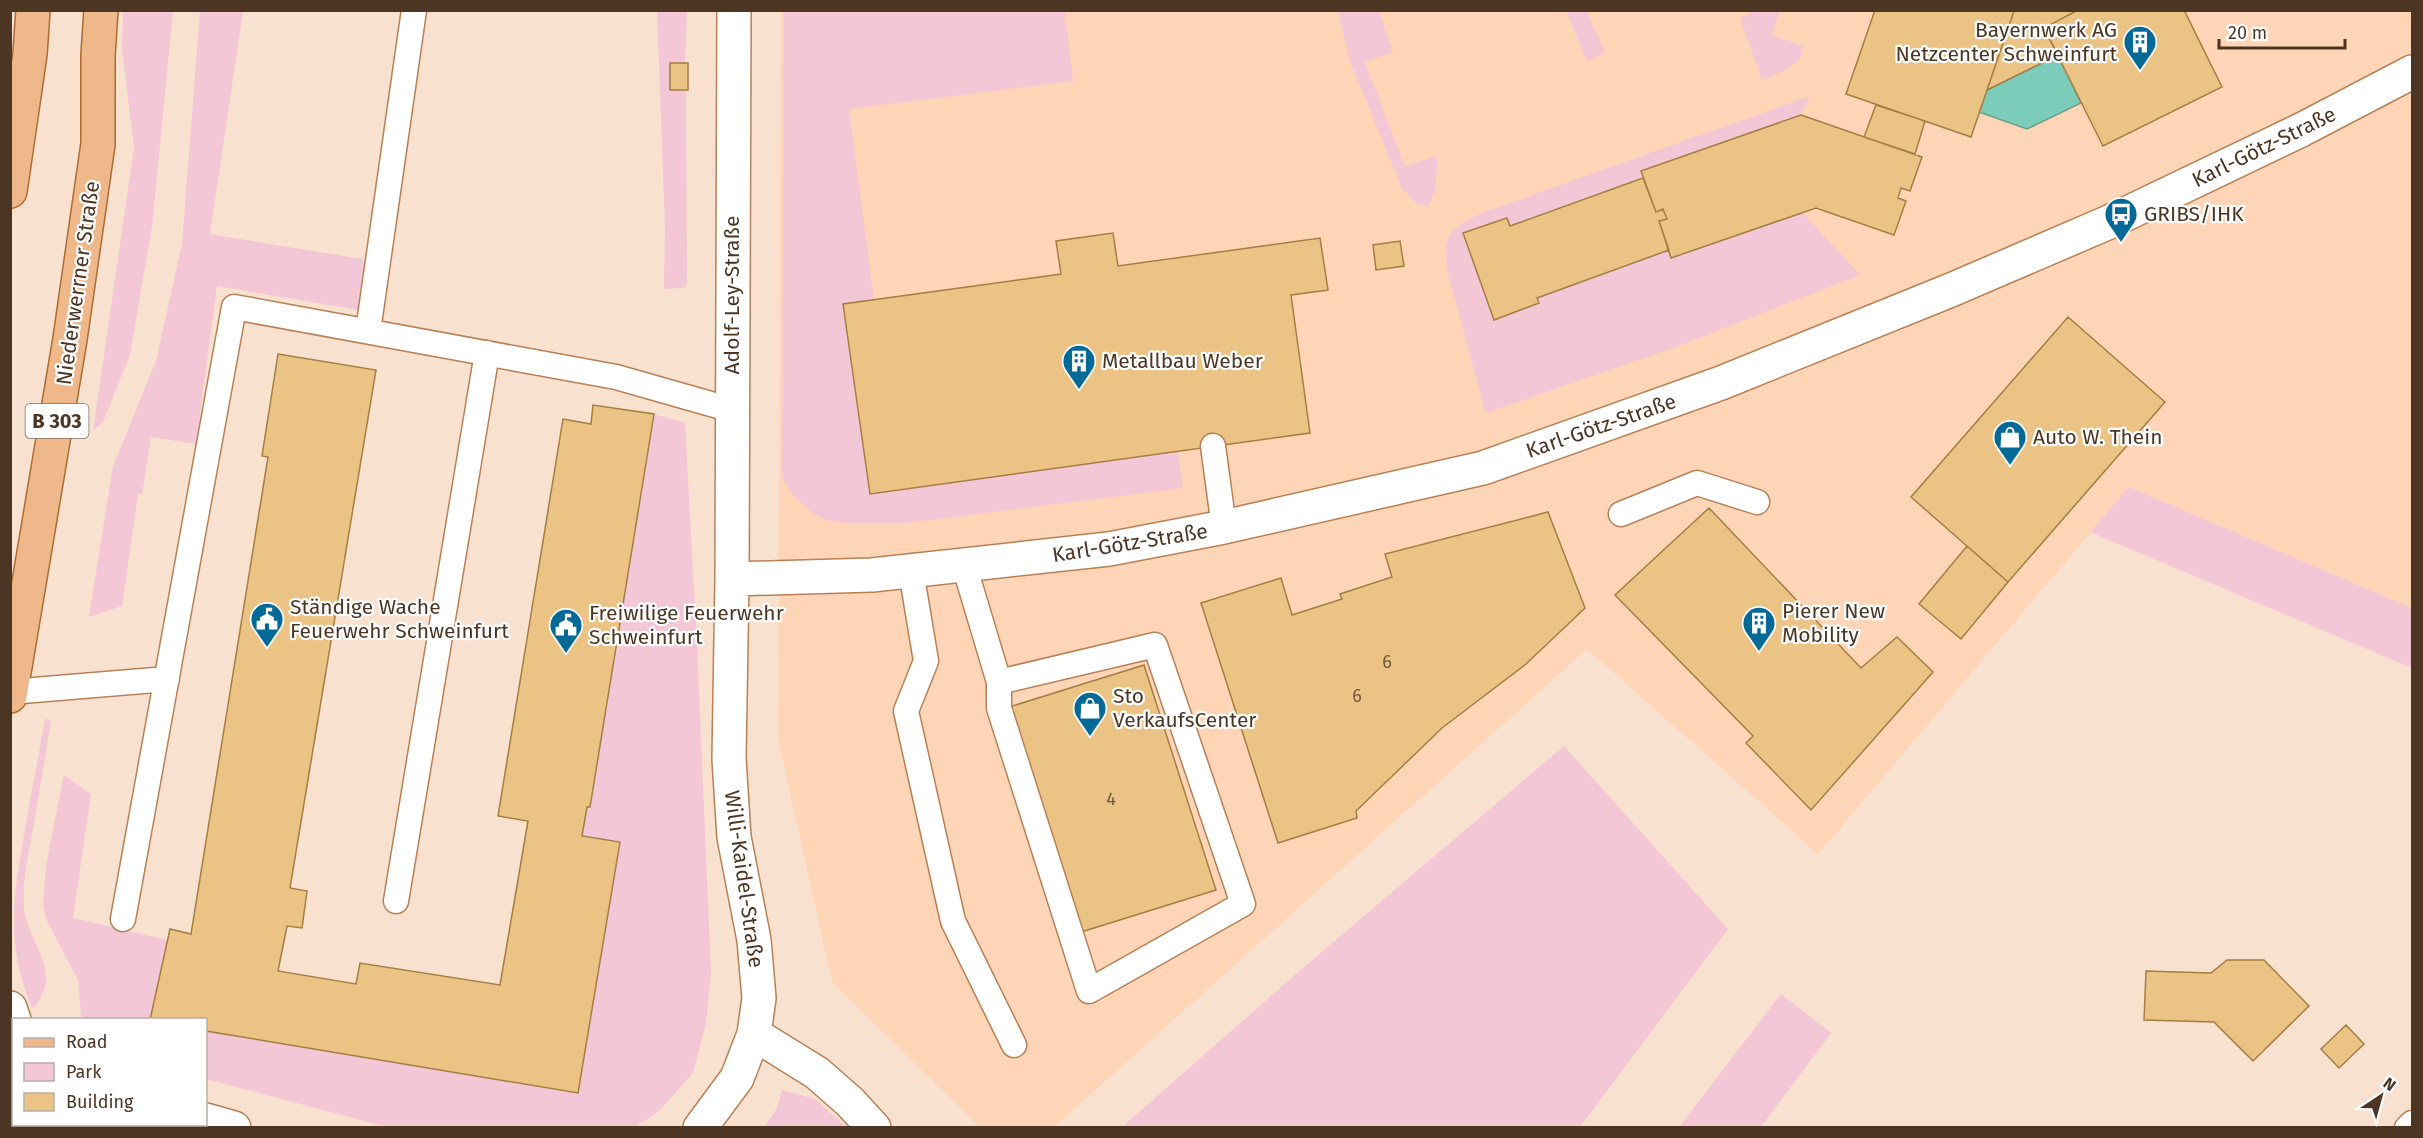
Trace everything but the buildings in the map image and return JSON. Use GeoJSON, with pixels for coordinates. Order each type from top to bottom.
{"type":"FeatureCollection","features":[{"type":"Feature","properties":{"kind":"main road"},"geometry":{"type":"LineString","coordinates":[[10,190],[30,54],[33,10]]}},
{"type":"Feature","properties":{"kind":"main road","name":"Niederwerrner Straße"},"geometry":{"type":"LineString","coordinates":[[11,693],[70,339],[98,144],[98,55],[101,10]]}},
{"type":"Feature","properties":{"kind":"street","name":"Adolf-Ley-Straße"},"geometry":{"type":"LineString","coordinates":[[732,579],[734,10]]}},
{"type":"Feature","properties":{"kind":"street","name":"Karl-Götz-Straße"},"geometry":{"type":"LineString","coordinates":[[732,579],[872,575],[1109,549],[1224,527],[1483,468],[1721,383],[1951,290],[2107,223],[2301,130],[2412,72]]}},
{"type":"Feature","properties":{"kind":"street","name":"Willi-Kaidel-Straße"},"geometry":{"type":"LineString","coordinates":[[700,1128],[737,1078],[754,1034],[759,998],[754,940],[734,837],[729,759],[732,579]]}},
{"type":"Feature","properties":{"kind":"street"},"geometry":{"type":"LineString","coordinates":[[754,1034],[817,1073],[874,1128]]}},
{"type":"Feature","properties":{"kind":"street"},"geometry":{"type":"LineString","coordinates":[[207,1120],[234,1128]]}},
{"type":"Feature","properties":{"kind":"lane"},"geometry":{"type":"LineString","coordinates":[[368,331],[414,10]]}},
{"type":"Feature","properties":{"kind":"lane"},"geometry":{"type":"LineString","coordinates":[[123,918],[234,307],[616,377],[732,410]]}},
{"type":"Feature","properties":{"kind":"lane"},"geometry":{"type":"LineString","coordinates":[[396,901],[487,353]]}},
{"type":"Feature","properties":{"kind":"lane"},"geometry":{"type":"LineString","coordinates":[[1213,446],[1224,527]]}},
{"type":"Feature","properties":{"kind":"lane"},"geometry":{"type":"LineString","coordinates":[[1621,513],[1697,483],[1757,502]]}},
{"type":"Feature","properties":{"kind":"lane"},"geometry":{"type":"LineString","coordinates":[[964,565],[999,682],[999,708],[1089,991],[1243,904],[1155,645],[999,682]]}},
{"type":"Feature","properties":{"kind":"lane"},"geometry":{"type":"LineString","coordinates":[[911,571],[926,661],[906,711],[953,921],[1014,1045]]}},
{"type":"Feature","properties":{"kind":"lane"},"geometry":{"type":"LineString","coordinates":[[11,693],[167,679]]}},
{"type":"Feature","properties":{"kind":"lane"},"geometry":{"type":"LineString","coordinates":[[2407,1128],[2412,1122]]}},
{"type":"Feature","properties":{"kind":"shaded area"},"geometry":{"type":"Polygon","coordinates":[[[781,11],[2412,11],[2412,608],[2129,487],[1818,854],[1587,649],[1054,1127],[980,1127],[832,982],[778,739],[781,11]]]}},
{"type":"Feature","properties":{"kind":"green space"},"geometry":{"type":"Polygon","coordinates":[[[1757,10],[1779,12],[1772,35],[1803,46],[1800,59],[1784,71],[1762,80],[1740,18],[1757,10]]]}},
{"type":"Feature","properties":{"kind":"green space"},"geometry":{"type":"Polygon","coordinates":[[[123,11],[173,11],[152,227],[130,355],[103,422],[93,431],[134,148],[122,49],[123,11]]]}},
{"type":"Feature","properties":{"kind":"green space"},"geometry":{"type":"Polygon","coordinates":[[[200,11],[243,11],[210,234],[362,259],[364,263],[358,310],[217,286],[196,444],[151,437],[142,495],[138,494],[122,606],[89,617],[113,466],[156,361],[182,244],[200,11]]]}},
{"type":"Feature","properties":{"kind":"green space"},"geometry":{"type":"Polygon","coordinates":[[[657,11],[687,11],[685,63],[670,63],[670,90],[686,90],[687,284],[683,288],[664,289],[665,227],[657,11]]]}},
{"type":"Feature","properties":{"kind":"green space"},"geometry":{"type":"Polygon","coordinates":[[[784,11],[1065,11],[1073,81],[849,109],[874,300],[843,305],[870,493],[1178,451],[1183,488],[907,523],[827,521],[810,511],[794,496],[782,477],[784,11]]]}},
{"type":"Feature","properties":{"kind":"green space"},"geometry":{"type":"Polygon","coordinates":[[[1338,11],[1379,11],[1393,52],[1365,62],[1405,167],[1438,155],[1435,190],[1429,206],[1417,204],[1402,188],[1349,59],[1338,11]]]}},
{"type":"Feature","properties":{"kind":"green space"},"geometry":{"type":"Polygon","coordinates":[[[1566,11],[1587,11],[1605,53],[1587,61],[1566,11]]]}},
{"type":"Feature","properties":{"kind":"green space"},"geometry":{"type":"Polygon","coordinates":[[[1810,96],[1801,115],[1642,171],[1643,178],[1510,226],[1506,218],[1464,233],[1495,319],[1539,304],[1537,298],[1669,250],[1672,258],[1803,213],[1860,275],[1676,347],[1486,413],[1448,274],[1445,249],[1450,233],[1482,213],[1810,96]]]}},
{"type":"Feature","properties":{"kind":"green space"},"geometry":{"type":"Polygon","coordinates":[[[654,414],[685,423],[711,973],[706,1023],[693,1073],[658,1112],[635,1127],[387,1127],[207,1079],[207,1031],[578,1093],[620,842],[582,836],[587,807],[590,807],[654,414]]]}},
{"type":"Feature","properties":{"kind":"green space"},"geometry":{"type":"Polygon","coordinates":[[[2129,487],[2412,608],[2412,668],[2090,532],[2129,487]]]}},
{"type":"Feature","properties":{"kind":"green space"},"geometry":{"type":"Polygon","coordinates":[[[45,719],[51,720],[24,889],[27,921],[42,958],[46,982],[42,995],[33,1009],[18,962],[14,917],[18,872],[45,719]]]}},
{"type":"Feature","properties":{"kind":"green space"},"geometry":{"type":"Polygon","coordinates":[[[1564,746],[1728,929],[1580,1127],[1122,1127],[1297,973],[1564,746]]]}},
{"type":"Feature","properties":{"kind":"green space"},"geometry":{"type":"Polygon","coordinates":[[[64,775],[91,794],[73,918],[167,940],[150,1018],[82,1018],[78,980],[46,919],[43,905],[46,865],[64,775]]]}},
{"type":"Feature","properties":{"kind":"green space"},"geometry":{"type":"Polygon","coordinates":[[[1781,994],[1831,1033],[1761,1127],[1679,1127],[1781,994]]]}},
{"type":"Feature","properties":{"kind":"green space"},"geometry":{"type":"Polygon","coordinates":[[[782,1090],[815,1099],[846,1127],[765,1127],[777,1108],[782,1090]]]}},
{"type":"Feature","properties":{"kind":"water"},"geometry":{"type":"Polygon","coordinates":[[[2058,55],[2081,103],[2027,129],[1979,112],[1987,90],[2058,55]]]}},
{"type":"Feature","properties":{"kind":"place","name":"Bayernwerk AG Netzcenter Schweinfurt"},"geometry":{"type":"Point","coordinates":[2140,71]}},
{"type":"Feature","properties":{"kind":"place","name":"GRIBS/IHK"},"geometry":{"type":"Point","coordinates":[2121,243]}},
{"type":"Feature","properties":{"kind":"place","name":"Metallbau Weber"},"geometry":{"type":"Point","coordinates":[1079,390]}},
{"type":"Feature","properties":{"kind":"place","name":"Auto W. Thein"},"geometry":{"type":"Point","coordinates":[2010,466]}},
{"type":"Feature","properties":{"kind":"place","name":"Ständige Wache Feuerwehr Schweinfurt"},"geometry":{"type":"Point","coordinates":[267,648]}},
{"type":"Feature","properties":{"kind":"place","name":"Pierer New Mobility"},"geometry":{"type":"Point","coordinates":[1759,652]}},
{"type":"Feature","properties":{"kind":"place","name":"Freiwilige Feuerwehr Schweinfurt"},"geometry":{"type":"Point","coordinates":[566,654]}},
{"type":"Feature","properties":{"kind":"place","name":"Sto VerkaufsCenter"},"geometry":{"type":"Point","coordinates":[1090,737]}}]}
